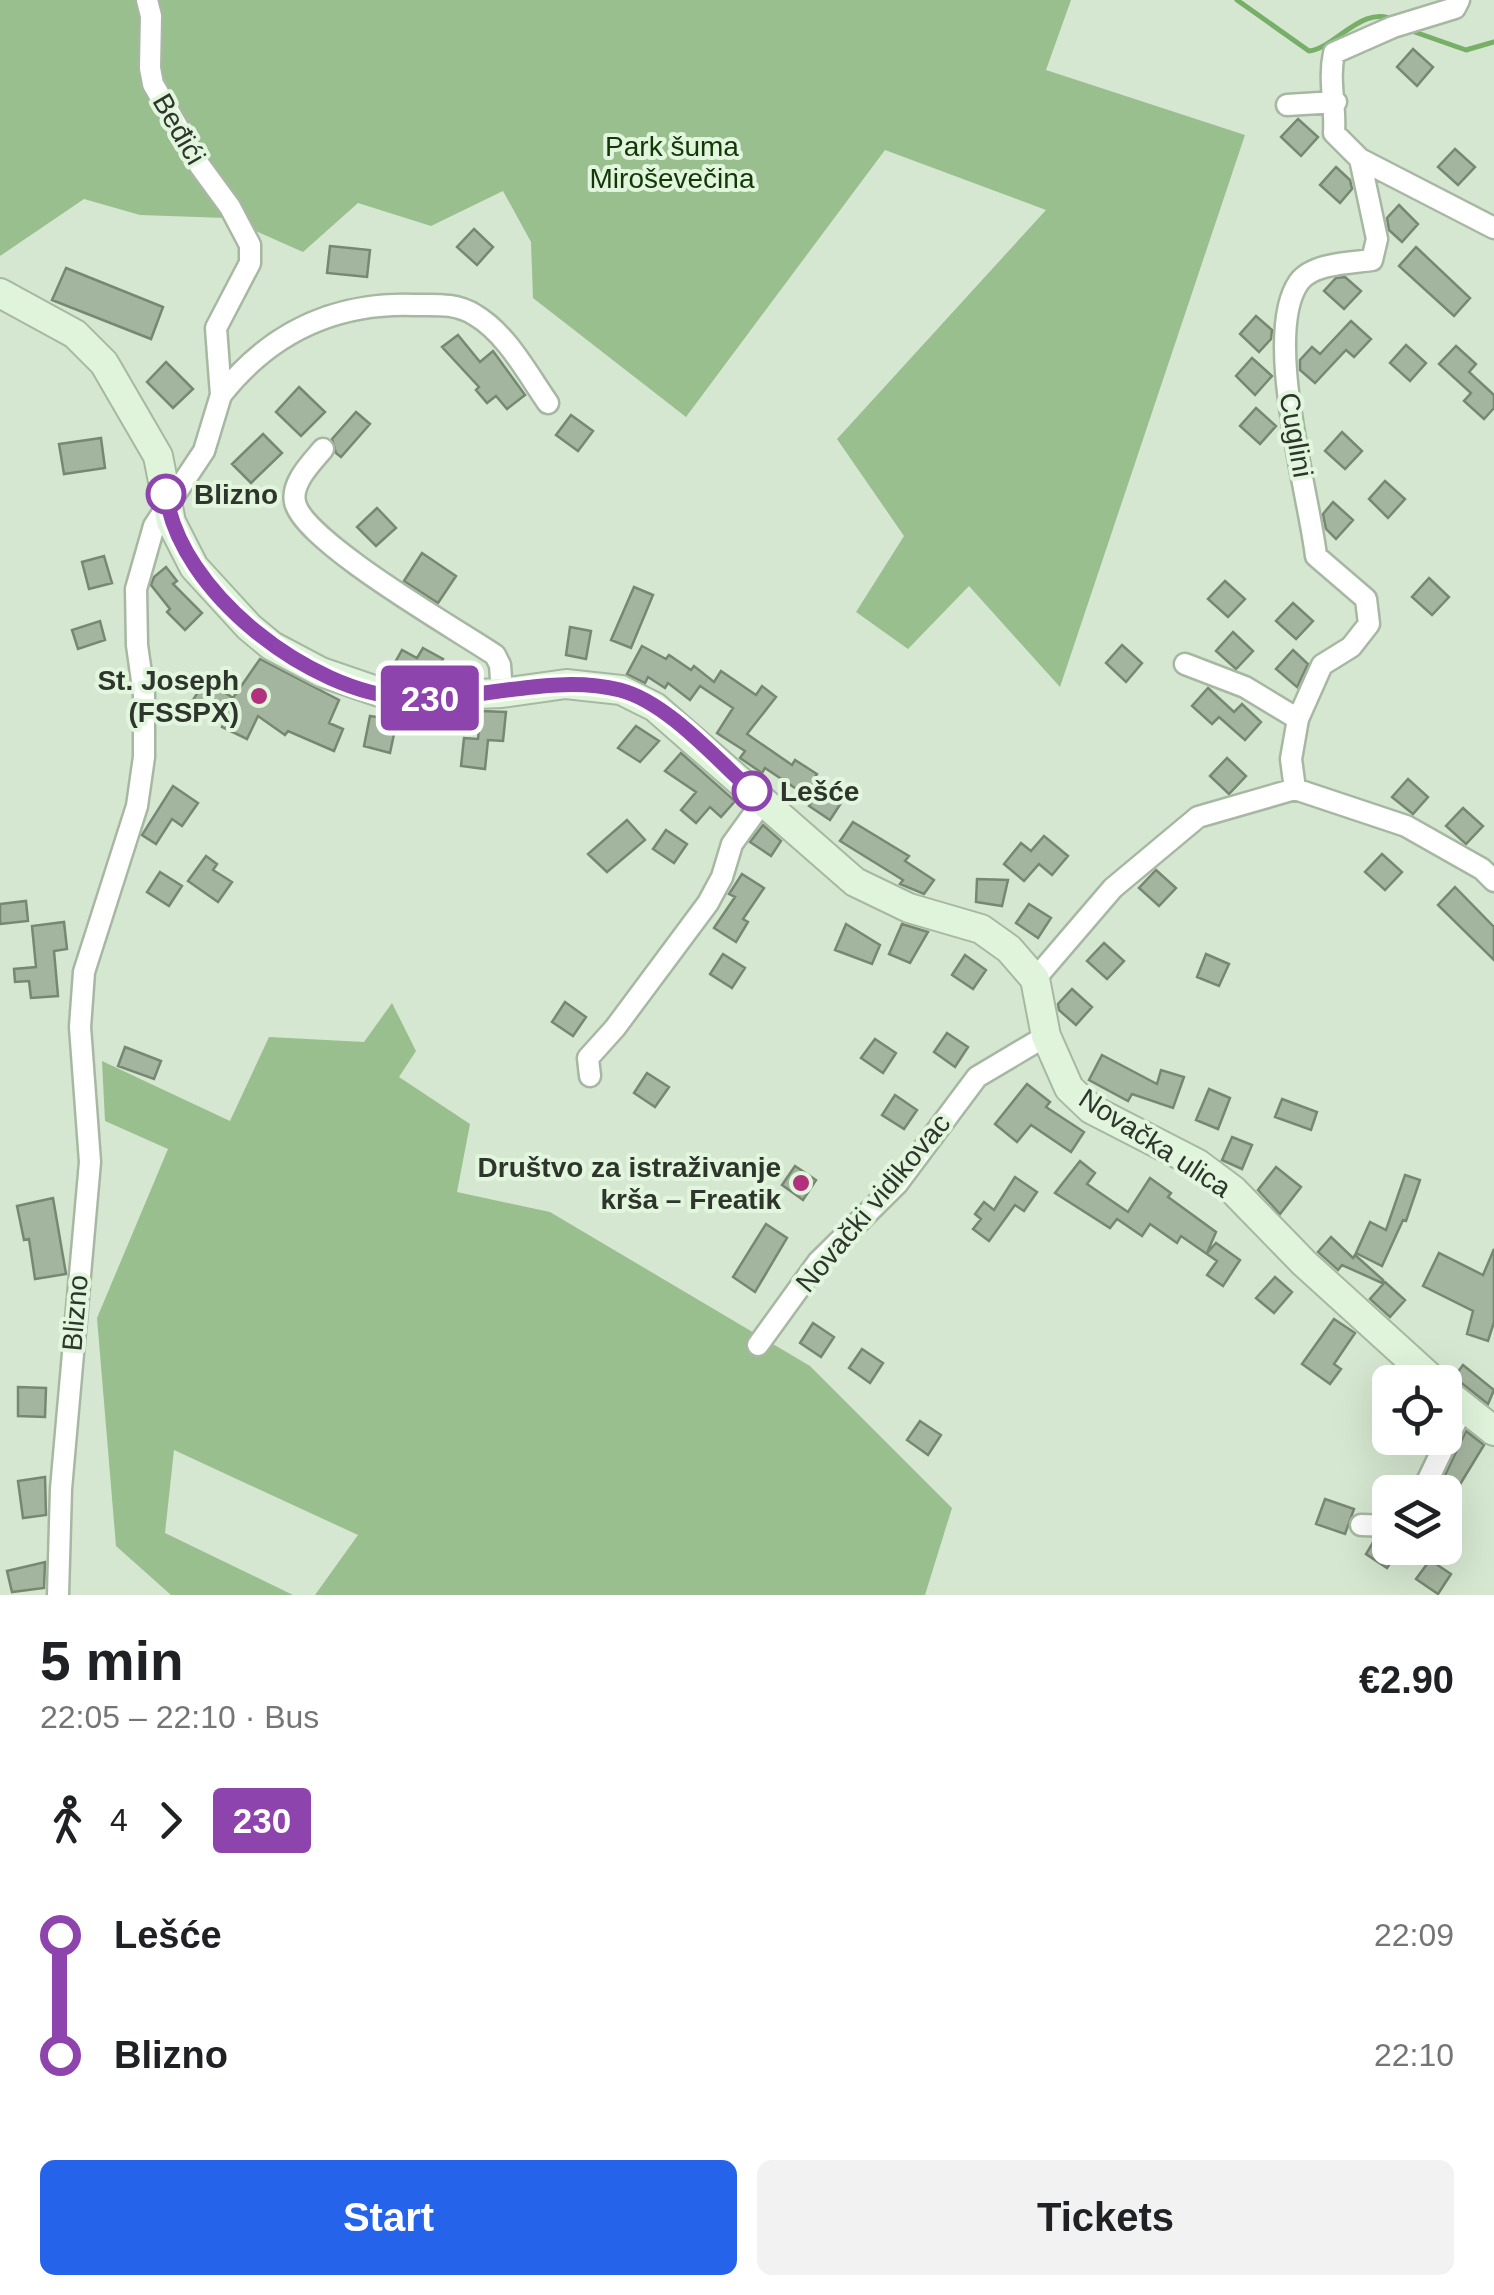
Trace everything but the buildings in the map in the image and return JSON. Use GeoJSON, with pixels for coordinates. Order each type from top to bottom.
{"type":"FeatureCollection","features":[{"type":"Feature","properties":{"kind":"street","name":"Beđići"},"geometry":{"type":"LineString","coordinates":[[147,0],[153,84],[250,245],[246,275],[216,328],[221,395]]}},
{"type":"Feature","properties":{"kind":"street","name":"Cuglini"},"geometry":{"type":"LineString","coordinates":[[1295,789],[1291,759],[1298,720],[1322,665],[1351,648],[1369,624],[1366,599],[1316,556],[1312,518],[1287,400],[1289,312],[1300,282],[1319,269],[1372,260],[1377,239],[1360,159],[1334,132],[1336,102],[1329,78],[1334,54],[1400,25],[1454,8],[1459,0]]}},
{"type":"Feature","properties":{"kind":"street"},"geometry":{"type":"LineString","coordinates":[[1287,105],[1336,102]]}},
{"type":"Feature","properties":{"kind":"street"},"geometry":{"type":"LineString","coordinates":[[1360,159],[1494,228]]}},
{"type":"Feature","properties":{"kind":"street"},"geometry":{"type":"LineString","coordinates":[[0,294],[74,334],[104,362],[158,456],[171,522],[194,567],[248,628],[292,658],[355,686],[394,697],[502,693],[566,684],[621,690],[656,706],[855,882],[908,908],[981,928],[1009,949],[1035,979],[1112,888],[1198,817],[1295,789],[1406,826],[1482,869],[1494,880]]}},
{"type":"Feature","properties":{"kind":"street"},"geometry":{"type":"LineString","coordinates":[[221,395],[244,366],[290,334],[336,313],[386,304],[454,306],[480,317],[506,344],[548,403]]}},
{"type":"Feature","properties":{"kind":"street","name":"Blizno"},"geometry":{"type":"LineString","coordinates":[[58,1595],[61,1489],[90,1162],[80,1026],[84,972],[137,806],[144,757],[136,589],[154,526],[204,452],[221,395]]}},
{"type":"Feature","properties":{"kind":"street"},"geometry":{"type":"LineString","coordinates":[[323,450],[308,466],[296,490],[294,500],[304,518],[340,552],[495,655],[500,665],[502,693]]}},
{"type":"Feature","properties":{"kind":"street"},"geometry":{"type":"LineString","coordinates":[[1185,664],[1245,688],[1298,720]]}},
{"type":"Feature","properties":{"kind":"street"},"geometry":{"type":"LineString","coordinates":[[590,1076],[588,1058],[708,903],[722,877],[732,844],[763,801]]}},
{"type":"Feature","properties":{"kind":"street","name":"Novačka ulica"},"geometry":{"type":"LineString","coordinates":[[1035,979],[1046,1036],[1069,1088],[1091,1109],[1198,1164],[1232,1190],[1304,1263],[1416,1365]]}},
{"type":"Feature","properties":{"kind":"street","name":"Novački vidikovac"},"geometry":{"type":"LineString","coordinates":[[758,1346],[818,1262],[897,1184],[977,1077],[1046,1036]]}},
{"type":"Feature","properties":{"kind":"street"},"geometry":{"type":"LineString","coordinates":[[1462,1406],[1494,1431]]}},
{"type":"Feature","properties":{"kind":"street"},"geometry":{"type":"LineString","coordinates":[[1361,1524],[1372,1525]]}},
{"type":"Feature","properties":{"kind":"green space","name":"Park šuma Miroševečina"},"geometry":{"type":"Polygon","coordinates":[[[0,0],[1071,0],[1046,70],[1245,135],[1060,687],[969,586],[908,649],[856,612],[904,536],[837,439],[1046,210],[885,150],[686,417],[533,298],[531,242],[503,191],[431,226],[358,203],[303,252],[226,218],[140,215],[84,199],[0,256],[0,0]]]}},
{"type":"Feature","properties":{"kind":"green space"},"geometry":{"type":"Polygon","coordinates":[[[392,1003],[416,1051],[399,1077],[470,1124],[457,1192],[550,1212],[810,1366],[952,1508],[925,1595],[315,1595],[358,1535],[174,1450],[165,1533],[293,1595],[171,1595],[116,1546],[97,1318],[168,1149],[105,1121],[102,1061],[230,1121],[269,1037],[364,1042],[392,1003]]]}},
{"type":"Feature","properties":{"kind":"waterway"},"geometry":{"type":"LineString","coordinates":[[1237,0],[1309,51],[1372,17],[1396,21]]}},
{"type":"Feature","properties":{"kind":"waterway"},"geometry":{"type":"LineString","coordinates":[[1409,30],[1466,50],[1494,42]]}},
{"type":"Feature","properties":{"kind":"bus line","name":"230"},"geometry":{"type":"LineString","coordinates":[[166,494],[171,522],[194,567],[248,628],[292,658],[355,686],[410,699],[566,684],[621,690],[656,706],[752,791]]}},
{"type":"Feature","properties":{"kind":"place","name":"Blizno"},"geometry":{"type":"Point","coordinates":[166,494]}},
{"type":"Feature","properties":{"kind":"place","name":"St. Joseph (FSSPX)"},"geometry":{"type":"Point","coordinates":[259,696]}},
{"type":"Feature","properties":{"kind":"place","name":"Lešće"},"geometry":{"type":"Point","coordinates":[752,791]}},
{"type":"Feature","properties":{"kind":"place","name":"Društvo za istraživanje krša – Freatik"},"geometry":{"type":"Point","coordinates":[801,1183]}}]}
